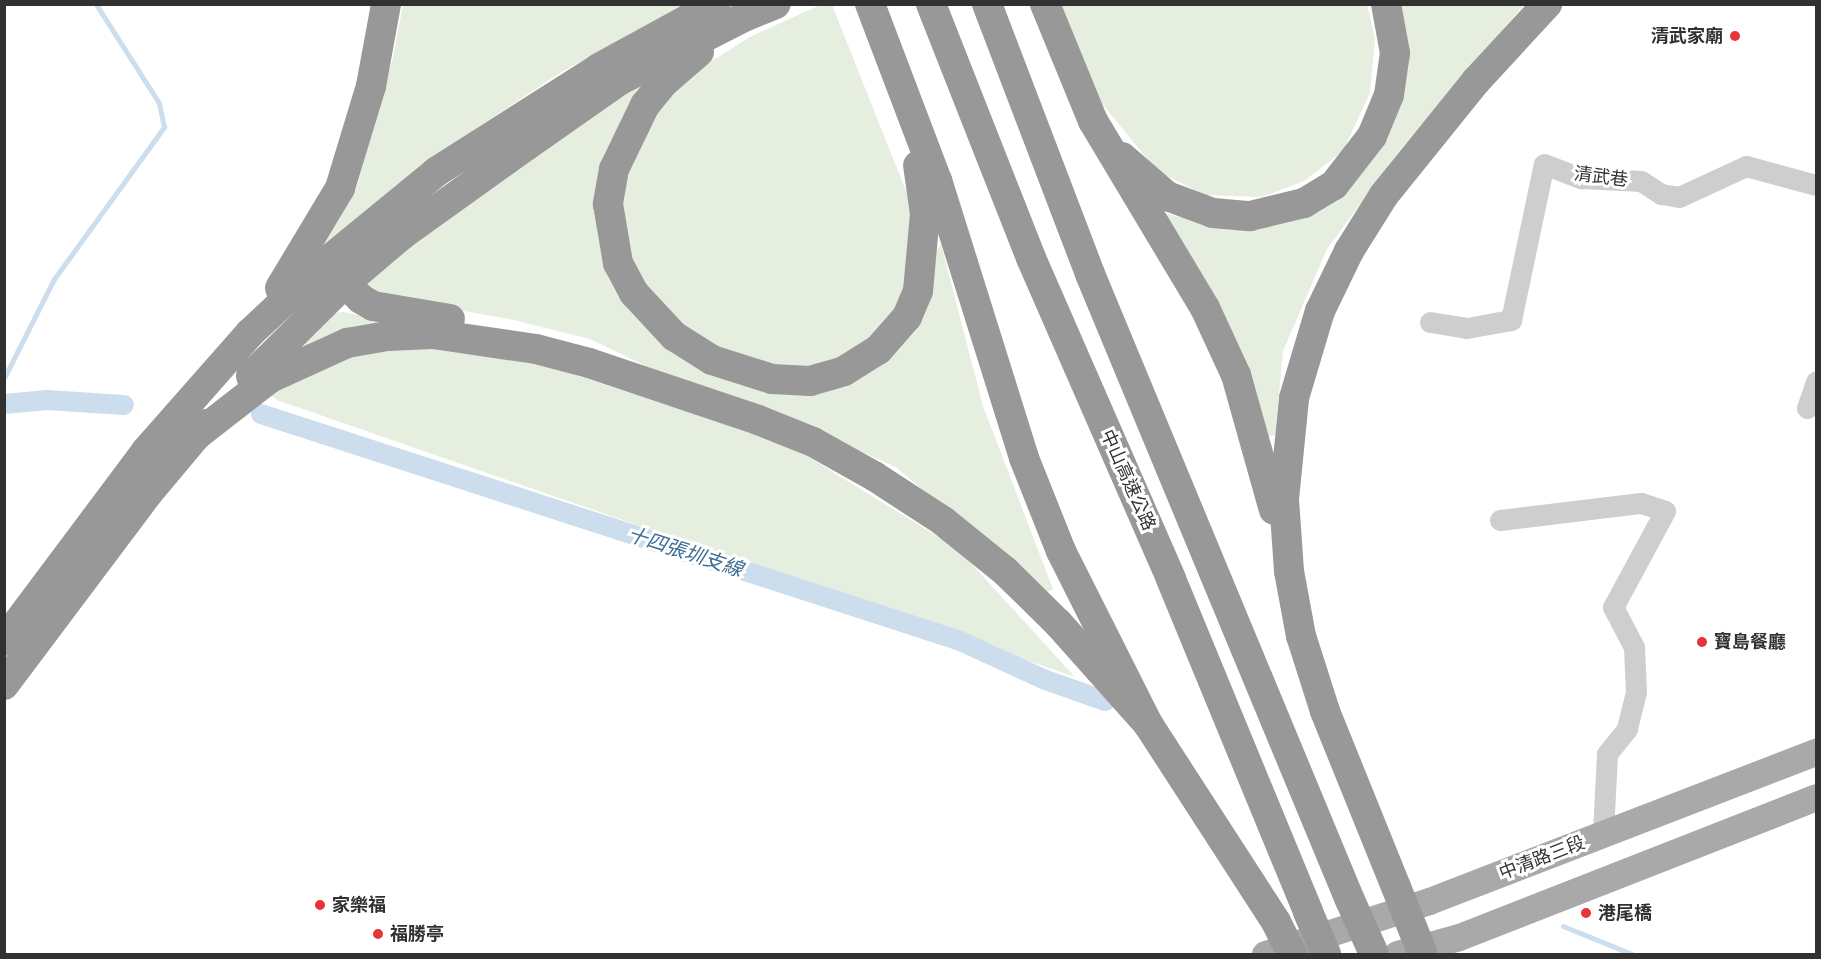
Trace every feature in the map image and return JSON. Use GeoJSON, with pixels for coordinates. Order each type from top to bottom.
{"type":"FeatureCollection","features":[{"type":"Feature","properties":{"kind":"highway"},"geometry":{"type":"LineString","coordinates":[[4,640],[121,482],[250,333],[310,243],[340,188],[371,86],[386,4]]}},
{"type":"Feature","properties":{"kind":"highway"},"geometry":{"type":"LineString","coordinates":[[4,685],[193,438],[334,273],[446,166],[599,68],[716,4]]}},
{"type":"Feature","properties":{"kind":"highway"},"geometry":{"type":"LineString","coordinates":[[250,333],[334,273],[403,234],[620,80],[746,16],[776,4]]}},
{"type":"Feature","properties":{"kind":"highway"},"geometry":{"type":"LineString","coordinates":[[987,4],[1090,274],[1374,954]]}},
{"type":"Feature","properties":{"kind":"highway"},"geometry":{"type":"LineString","coordinates":[[1045,4],[1093,121],[1205,308],[1236,375],[1258,442],[1289,570],[1301,636],[1325,711],[1423,954]]}},
{"type":"Feature","properties":{"kind":"highway"},"geometry":{"type":"LineString","coordinates":[[1093,121],[1129,165],[1167,196],[1213,213],[1250,216],[1304,203],[1334,184],[1372,136],[1389,95],[1395,53],[1386,4]]}},
{"type":"Feature","properties":{"kind":"highway"},"geometry":{"type":"LineString","coordinates":[[1289,570],[1284,498],[1286,456],[1294,398],[1320,311],[1349,251],[1384,195],[1476,81],[1547,4]]}},
{"type":"Feature","properties":{"kind":"highway","name":"中山高速公路"},"geometry":{"type":"LineString","coordinates":[[931,5],[1031,258],[1171,579],[1326,954]]}},
{"type":"Feature","properties":{"kind":"highway"},"geometry":{"type":"LineString","coordinates":[[746,16],[685,62],[645,105],[614,169],[608,204],[618,263],[633,293],[674,336],[712,360],[772,380],[810,381],[844,371],[878,350],[907,317],[921,271],[925,214],[909,109]]}},
{"type":"Feature","properties":{"kind":"highway"},"geometry":{"type":"LineString","coordinates":[[875,16],[965,262],[1024,458],[1061,551],[1148,724],[1276,922],[1292,954]]}},
{"type":"Feature","properties":{"kind":"highway"},"geometry":{"type":"LineString","coordinates":[[334,273],[373,306],[533,333],[574,346],[661,386]]}},
{"type":"Feature","properties":{"kind":"highway"},"geometry":{"type":"LineString","coordinates":[[193,438],[290,366],[347,343],[387,336],[433,334],[536,349],[661,386],[813,442],[874,476],[943,521],[1005,571],[1058,622],[1148,724]]}},
{"type":"Feature","properties":{"kind":"main road","name":"中清路三段"},"geometry":{"type":"LineString","coordinates":[[1265,954],[1429,901],[1816,752]]}},
{"type":"Feature","properties":{"kind":"main road"},"geometry":{"type":"LineString","coordinates":[[1397,954],[1459,937],[1816,797]]}},
{"type":"Feature","properties":{"kind":"street","name":"清武巷"},"geometry":{"type":"LineString","coordinates":[[1430,322],[1467,328],[1511,320],[1544,164],[1581,178],[1641,182],[1661,194],[1679,197],[1746,166],[1816,185]]}},
{"type":"Feature","properties":{"kind":"street"},"geometry":{"type":"LineString","coordinates":[[1808,408],[1816,382]]}},
{"type":"Feature","properties":{"kind":"street"},"geometry":{"type":"LineString","coordinates":[[1500,520],[1641,503],[1665,511],[1612,607],[1634,647],[1636,692],[1627,729],[1607,754],[1603,834]]}},
{"type":"Feature","properties":{"kind":"green space"},"geometry":{"type":"Polygon","coordinates":[[[403,5],[688,5],[563,71],[463,137],[324,250],[321,245],[356,189],[393,57],[403,5]]]}},
{"type":"Feature","properties":{"kind":"green space"},"geometry":{"type":"Polygon","coordinates":[[[820,5],[832,5],[916,216],[917,267],[885,339],[803,378],[686,337],[636,280],[622,224],[622,183],[639,133],[680,81],[750,37],[820,5]]]}},
{"type":"Feature","properties":{"kind":"green space"},"geometry":{"type":"Polygon","coordinates":[[[1053,5],[1367,5],[1375,39],[1370,93],[1343,151],[1304,181],[1262,197],[1205,195],[1157,171],[1074,69],[1053,5]]]}},
{"type":"Feature","properties":{"kind":"green space"},"geometry":{"type":"Polygon","coordinates":[[[1394,5],[1524,5],[1400,150],[1327,249],[1283,351],[1275,435],[1265,437],[1161,222],[1168,214],[1230,230],[1276,225],[1392,122],[1394,5]]]}},
{"type":"Feature","properties":{"kind":"green space"},"geometry":{"type":"Polygon","coordinates":[[[648,79],[619,145],[620,281],[708,368],[857,378],[941,244],[983,406],[1053,589],[1044,593],[897,468],[789,418],[677,381],[590,339],[514,320],[380,296],[362,281],[486,182],[648,79]]]}},
{"type":"Feature","properties":{"kind":"green space"},"geometry":{"type":"Polygon","coordinates":[[[344,312],[398,323],[306,350],[296,342],[334,313],[344,312]]]}},
{"type":"Feature","properties":{"kind":"green space"},"geometry":{"type":"Polygon","coordinates":[[[417,341],[508,353],[789,445],[958,549],[1075,677],[277,400],[267,392],[347,351],[417,341]]]}},
{"type":"Feature","properties":{"kind":"waterway"},"geometry":{"type":"LineString","coordinates":[[4,378],[54,279],[164,127],[159,103],[96,4]]}},
{"type":"Feature","properties":{"kind":"waterway","name":"十四張圳支線"},"geometry":{"type":"LineString","coordinates":[[4,404],[47,400],[124,405]]}},
{"type":"Feature","properties":{"kind":"waterway","name":"十四張圳支線"},"geometry":{"type":"LineString","coordinates":[[261,414],[958,640],[1043,679],[1105,701]]}},
{"type":"Feature","properties":{"kind":"waterway","name":"十四張圳支線"},"geometry":{"type":"LineString","coordinates":[[1563,926],[1632,954]]}},
{"type":"Feature","properties":{"kind":"place","name":"清武家廟"},"geometry":{"type":"Point","coordinates":[1735,36]}},
{"type":"Feature","properties":{"kind":"place","name":"寶島餐廳"},"geometry":{"type":"Point","coordinates":[1702,642]}},
{"type":"Feature","properties":{"kind":"place","name":"家樂福"},"geometry":{"type":"Point","coordinates":[320,905]}},
{"type":"Feature","properties":{"kind":"place","name":"港尾橋"},"geometry":{"type":"Point","coordinates":[1586,913]}},
{"type":"Feature","properties":{"kind":"place","name":"福勝亭"},"geometry":{"type":"Point","coordinates":[378,934]}}]}
